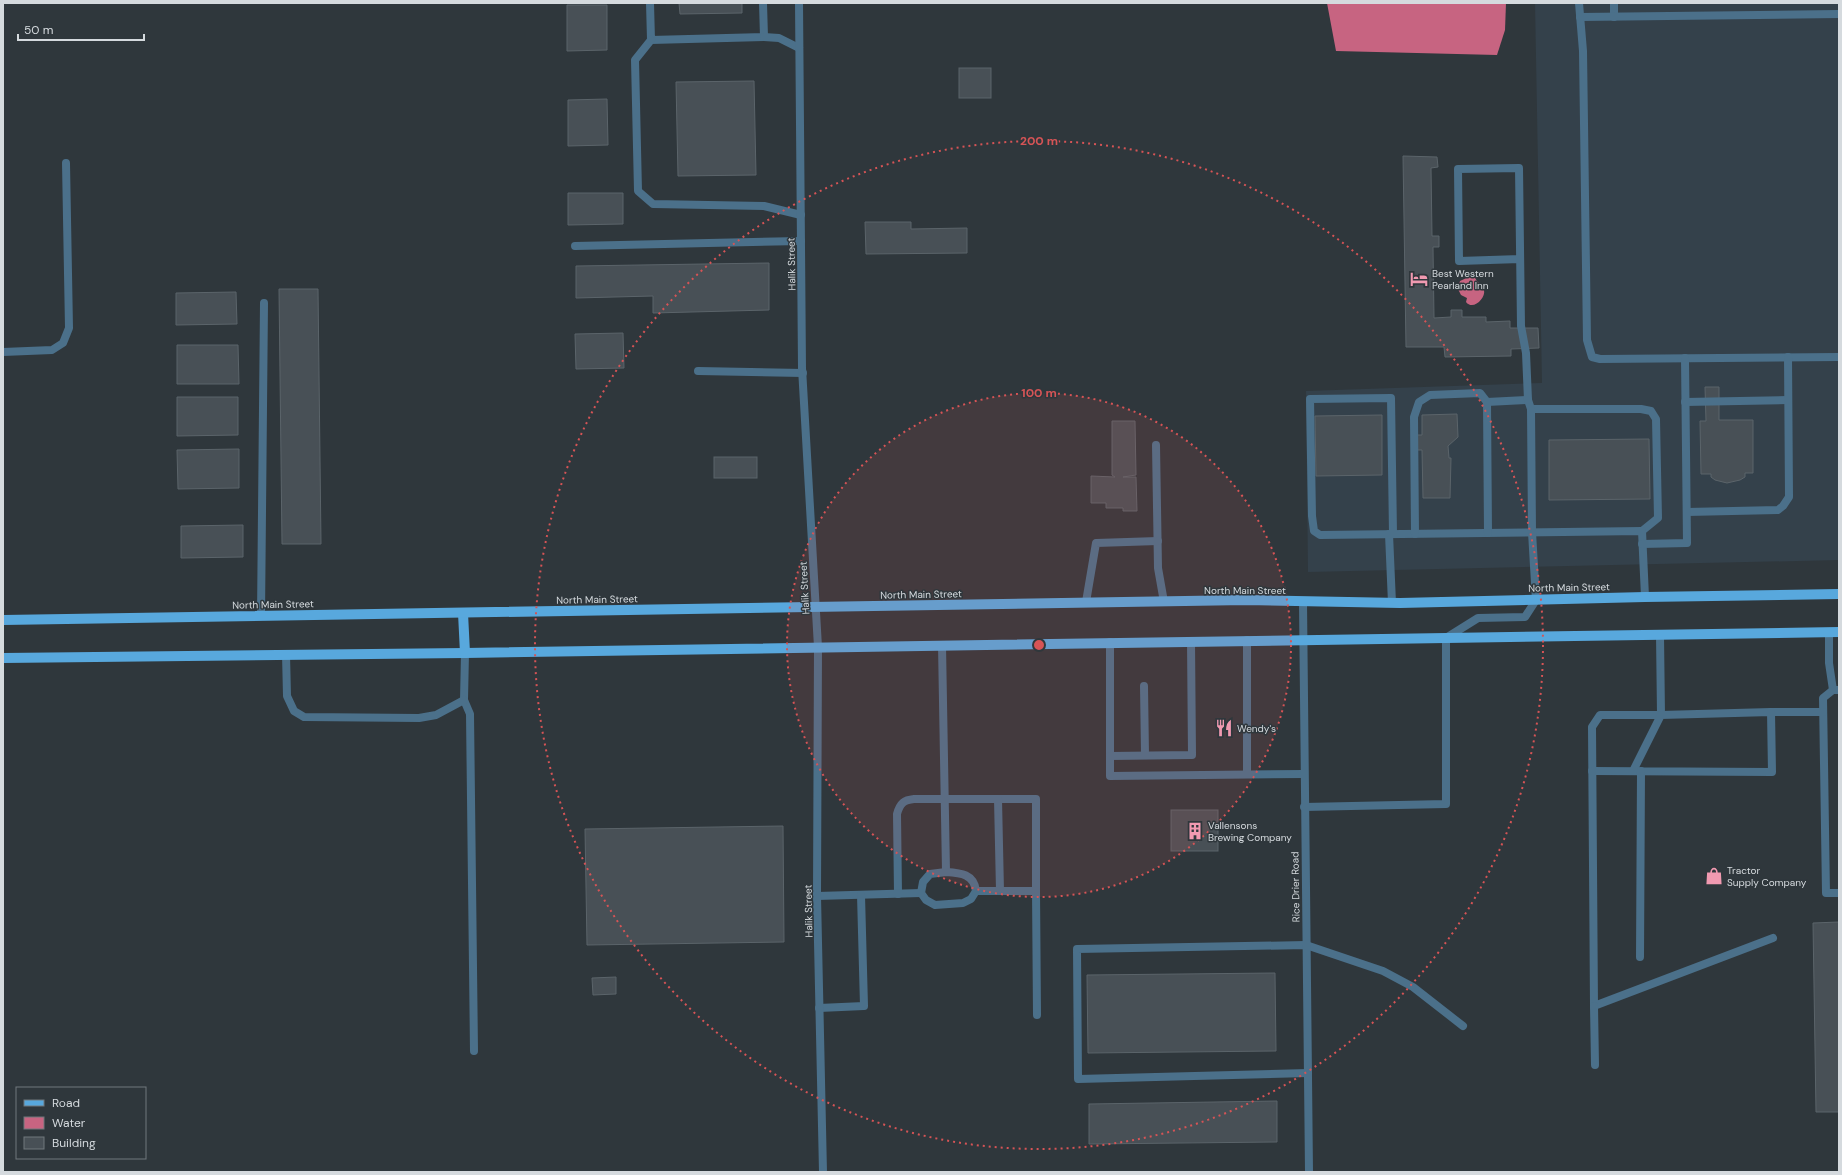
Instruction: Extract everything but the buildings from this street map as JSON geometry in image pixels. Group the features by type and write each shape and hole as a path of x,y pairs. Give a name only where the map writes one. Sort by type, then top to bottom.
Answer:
{"main road":[{"name":"North Main Street","path":"3,620 1246,600 1392,603 1839,594"},
{"path":"463,613 465,653"},
{"path":"3,658 465,653 1834,632"}],"street":[{"path":"650,3 651,40 635,60 638,191 653,204 764,206 801,215"},
{"path":"763,3 764,37"},
{"name":"Halik Street","path":"799,3 803,373 818,647 817,896 822,1172"},
{"path":"1579,3 1583,51 1587,340 1592,357 1600,359 1839,356"},
{"path":"1614,3 1614,17"},
{"path":"1580,18 1839,14"},
{"path":"651,40 764,37 779,38 799,48"},
{"path":"3,352 52,350 63,343 69,328 66,163"},
{"path":"1304,807 1446,804 1446,638 1478,618 1525,617 1536,600 1532,532 1531,409 1528,400 1526,353 1521,326 1519,168 1458,169 1459,261 1520,259"},
{"path":"575,246 801,241"},
{"path":"261,616 264,303"},
{"path":"1687,512 1778,510 1783,506 1789,497 1788,357"},
{"path":"1642,544 1687,543 1684,358"},
{"path":"698,371 803,373"},
{"path":"1415,534 1414,417 1419,402 1430,395 1480,393 1487,402 1488,533"},
{"path":"1392,603 1391,534 1391,398 1310,400 1312,516 1314,531 1320,535 1391,534 1488,533 1532,532 1642,531 1658,518 1656,419 1651,411 1641,408 1531,409"},
{"path":"1487,402 1528,400"},
{"path":"1685,402 1788,400"},
{"path":"1156,445 1158,568 1164,602"},
{"path":"1642,531 1645,597"},
{"path":"1086,602 1096,544 1158,541"},
{"name":"Rice Drier Road","path":"1302,602 1304,639 1304,807 1309,1172"},
{"path":"1834,632 1829,663 1836,690 1823,698 1826,893 1839,893"},
{"path":"1640,957 1637,771 1660,715 1660,635"},
{"path":"1247,640 1247,774"},
{"path":"1110,642 1110,776 1304,774"},
{"path":"1110,756 1192,755 1191,642"},
{"path":"942,645 946,872"},
{"path":"465,653 464,700 470,714 474,1051"},
{"path":"286,654 287,696 294,711 304,717 419,718 436,715 464,700"},
{"path":"1144,686 1145,755"},
{"path":"1592,771 1772,772 1771,712"},
{"path":"1595,1065 1592,727 1600,715 1823,712"},
{"path":"998,799 1000,891"},
{"path":"898,894 896,814 899,805 906,800 1036,799 1037,1015"},
{"path":"946,872 962,873 970,877 975,885 976,891 970,899 963,903 934,905 926,900 921,893 923,882 930,874 946,872"},
{"path":"976,891 1036,891"},
{"path":"817,896 921,893"},
{"path":"819,1008 864,1006 861,895"},
{"path":"1594,1006 1773,938"},
{"path":"1308,1073 1078,1079 1077,949 1306,945 1383,971 1413,986 1462,1026"}],"shaded area":[{"path":"1535,3 1839,3 1839,560 1308,572 1306,391 1542,383"}],"water":[{"path":"1327,3 1506,3 1505,30 1497,55 1336,51"},
{"path":"1471,276 1475,278 1484,290 1481,300 1472,305 1466,302 1467,298 1461,295 1458,289 1460,281"}],"place":[{"name":"Best Western Pearland Inn","path":"1419,279"},
{"name":"Wendy's","path":"1224,728"},
{"name":"Vallensons Brewing Company","path":"1195,831"},
{"name":"Tractor Supply Company","path":"1714,876"}]}
